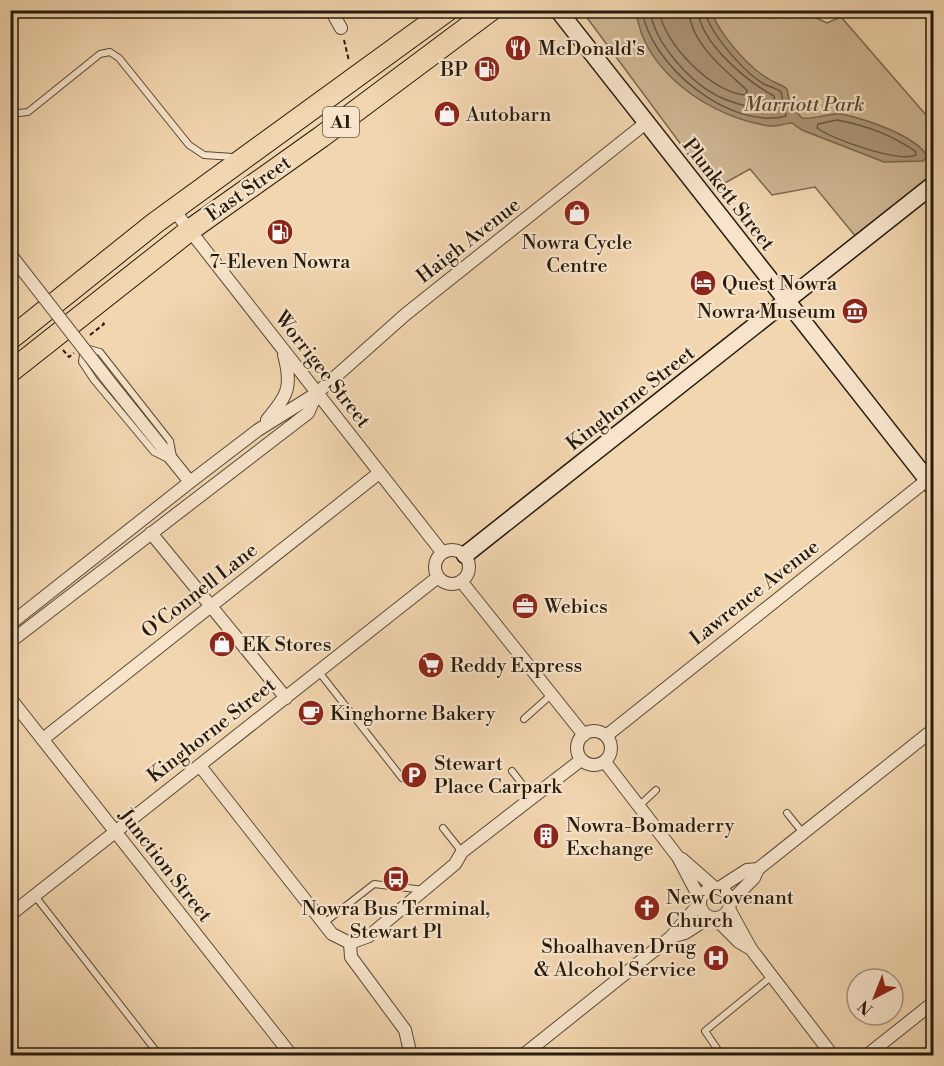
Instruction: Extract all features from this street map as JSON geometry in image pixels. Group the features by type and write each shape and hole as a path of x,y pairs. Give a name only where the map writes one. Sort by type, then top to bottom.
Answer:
{"highway":[{"name":"East Street","path":"10,339 173,210 448,10"},
{"name":"East Street","path":"10,372 190,230 340,123 491,10"}],"street":[{"path":"331,10 341,28"},
{"name":"Plunkett Street","path":"558,10 930,484"},
{"name":"Haigh Avenue","path":"317,393 406,314 647,122"},
{"name":"Kinghorne Street","path":"465,555 933,184"},
{"name":"Worrigee Street","path":"173,210 442,552"},
{"path":"10,254 190,482"},
{"path":"258,430 287,392 289,372 283,350"},
{"path":"10,624 258,430 317,393"},
{"path":"10,642 308,413 317,393"},
{"path":"190,482 230,473"},
{"name":"O'Connell Lane","path":"43,739 379,473"},
{"path":"174,515 190,482"},
{"name":"Lawrence Avenue","path":"606,736 930,484"},
{"path":"152,533 286,698"},
{"path":"451,549 465,555 469,569 461,581 446,583 438,577 435,564 442,552 451,549"},
{"name":"Kinghorne Street","path":"10,915 438,577"},
{"path":"461,581 584,735"},
{"name":"Junction Street","path":"10,698 292,1056"},
{"path":"671,937 685,933 712,918 722,917 754,878 758,869 933,729"},
{"path":"597,731 606,736 611,746 605,762 590,765 581,760 577,747 584,735 597,731"},
{"path":"200,766 324,923 336,937 350,943 369,936 455,864 462,852 581,760"},
{"path":"605,762 678,857 700,901 702,910 739,942 751,949"},
{"path":"678,857 726,894 751,949 833,1056"},
{"path":"522,1056 671,937 706,891 717,888 747,870 758,869"},
{"path":"350,943 351,957 405,1030 411,1056"},
{"path":"866,1056 933,1002"}],"lane":[{"path":"10,114 27,112 100,54 110,52 119,58 189,145 213,157 246,157"},
{"path":"97,350 112,366 170,441 174,462 154,452 94,380 82,362 86,351 97,350"},
{"path":"319,672 402,778"},
{"path":"524,719 552,694"},
{"path":"512,771 533,798"},
{"path":"638,806 656,790"},
{"path":"787,813 803,833"},
{"path":"443,828 462,852"},
{"path":"324,923 374,884 424,890"},
{"path":"35,896 159,1055"},
{"path":"722,1056 705,1031 772,976"}],"path":[{"path":"341,28 350,66"},
{"path":"88,333 92,339"},
{"path":"55,354 62,348 69,357 77,351"}],"green space":[{"name":"Marriott Park","path":"582,11 811,11 812,16 827,23 841,17 933,123 933,176 856,237 815,187 772,195 750,169 714,189"}],"water":[{"path":"636,11 711,11 720,29 742,57 770,80 787,89 790,105 802,118 839,114 860,119 901,135 922,149 927,157 923,161 884,162 802,130 792,123 770,126 748,121 704,102 684,89 652,54 642,33"}],"place":[{"name":"McDonald's","path":"518,48"},
{"name":"BP","path":"487,69"},
{"name":"Autobarn","path":"447,114"},
{"name":"Nowra Cycle Centre","path":"577,213"},
{"name":"7-Eleven Nowra","path":"280,232"},
{"name":"Quest Nowra","path":"703,283"},
{"name":"Nowra Museum","path":"855,311"},
{"name":"Webics","path":"525,606"},
{"name":"EK Stores","path":"222,644"},
{"name":"Reddy Express","path":"431,665"},
{"name":"Kinghorne Bakery","path":"311,713"},
{"name":"Stewart Place Carpark","path":"414,775"},
{"name":"Nowra-Bomaderry Exchange","path":"546,836"},
{"name":"Nowra Bus Terminal, Stewart Pl","path":"396,879"},
{"name":"New Covenant Church","path":"647,908"},
{"name":"Shoalhaven Drug & Alcohol Service","path":"716,958"}]}
